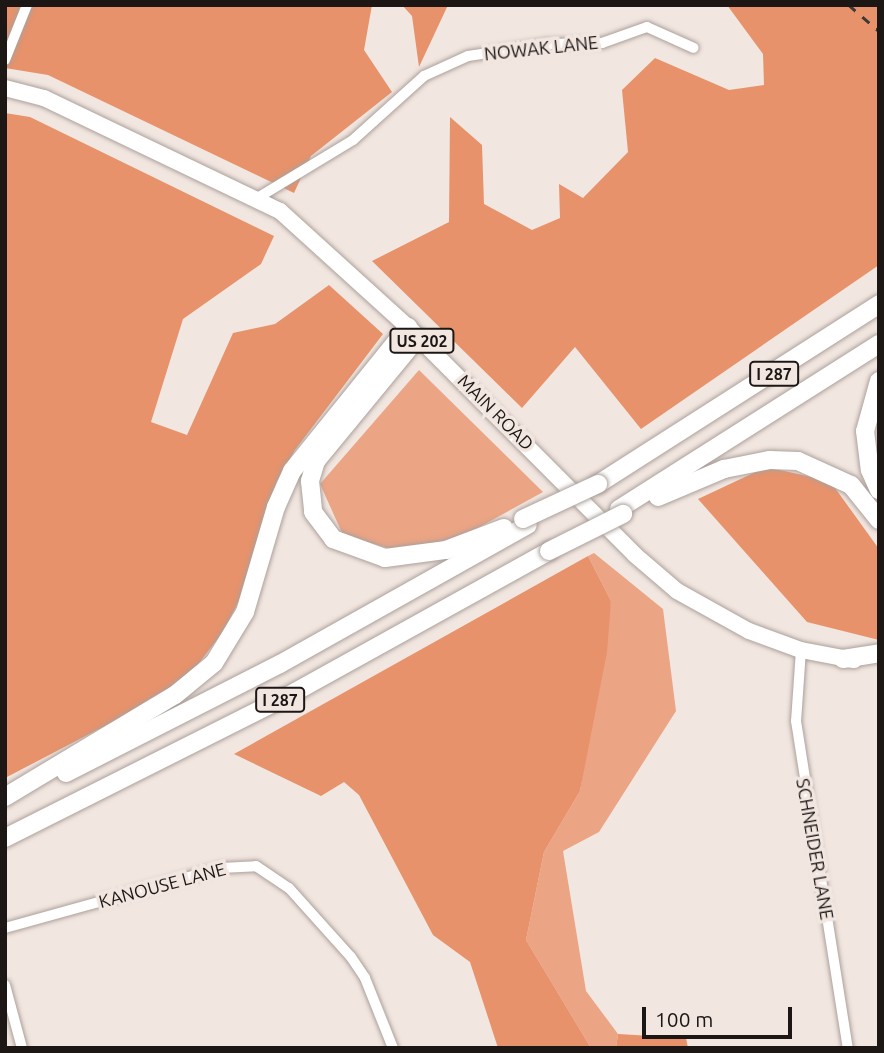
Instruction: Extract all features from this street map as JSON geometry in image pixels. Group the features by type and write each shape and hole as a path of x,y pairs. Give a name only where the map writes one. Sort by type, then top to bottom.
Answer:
{"highway":[{"name":"I 287","path":"5,802 270,670 525,522 598,484 879,304"},
{"path":"413,332 316,461 309,491 317,521 345,547 372,556 401,558 462,545 525,522"},
{"path":"5,797 175,695 214,663 245,612 292,471 413,332"},
{"name":"I 287","path":"5,838 295,692 621,512 879,344"},
{"path":"879,380 865,432 870,470 879,490"},
{"path":"621,512 708,474 784,460 812,464 840,477 861,494 879,520"},
{"path":"843,659 879,653"}],"main road":[{"name":"MAIN ROAD","path":"5,88 44,98 259,197 302,227 413,332 655,574 724,620 801,650 843,659 879,662"}],"street":[{"path":"5,60 27,5"},
{"name":"NOWAK LANE","path":"259,197 353,140 424,76 468,56 548,44 602,43 647,27 694,48"},
{"name":"SCHNEIDER LANE","path":"801,650 796,721 848,1048"},
{"name":"KANOUSE LANE","path":"5,928 221,868 256,866 289,888 351,957 393,1048"},
{"path":"5,985 22,1048"}],"shaded area":[{"path":"5,5 372,5 364,50 392,92 311,156 294,193 48,75 5,68"},
{"path":"402,5 448,5 419,67 412,16"},
{"path":"727,5 879,5 879,265 641,429 575,347 522,408 372,261 449,222 450,117 482,145 484,204 532,230 560,218 559,184 583,198 628,152 622,90 655,58 729,90 764,85 763,54"},
{"path":"5,113 30,117 274,236 261,264 183,319 151,422 187,435 233,333 275,324 329,285 383,334 295,450 277,481 242,595 223,632 196,667 170,692 5,778"},
{"path":"419,370 543,492 454,541 398,551 343,535 320,484"},
{"path":"766,467 830,481 879,549 879,640 807,622 698,499"},
{"path":"594,553 663,609 676,711 599,832 563,851 586,991 618,1034 616,1048 591,1048 526,940 544,852 580,791 611,601 588,556"},
{"path":"588,556 611,601 607,652 580,791 544,852 526,940 591,1048 498,1048 470,962 433,935 359,795 344,782 321,796 234,754"},
{"path":"618,1034 686,1038 688,1048 616,1048"}],"railway":[{"path":"849,5 879,31"}]}
